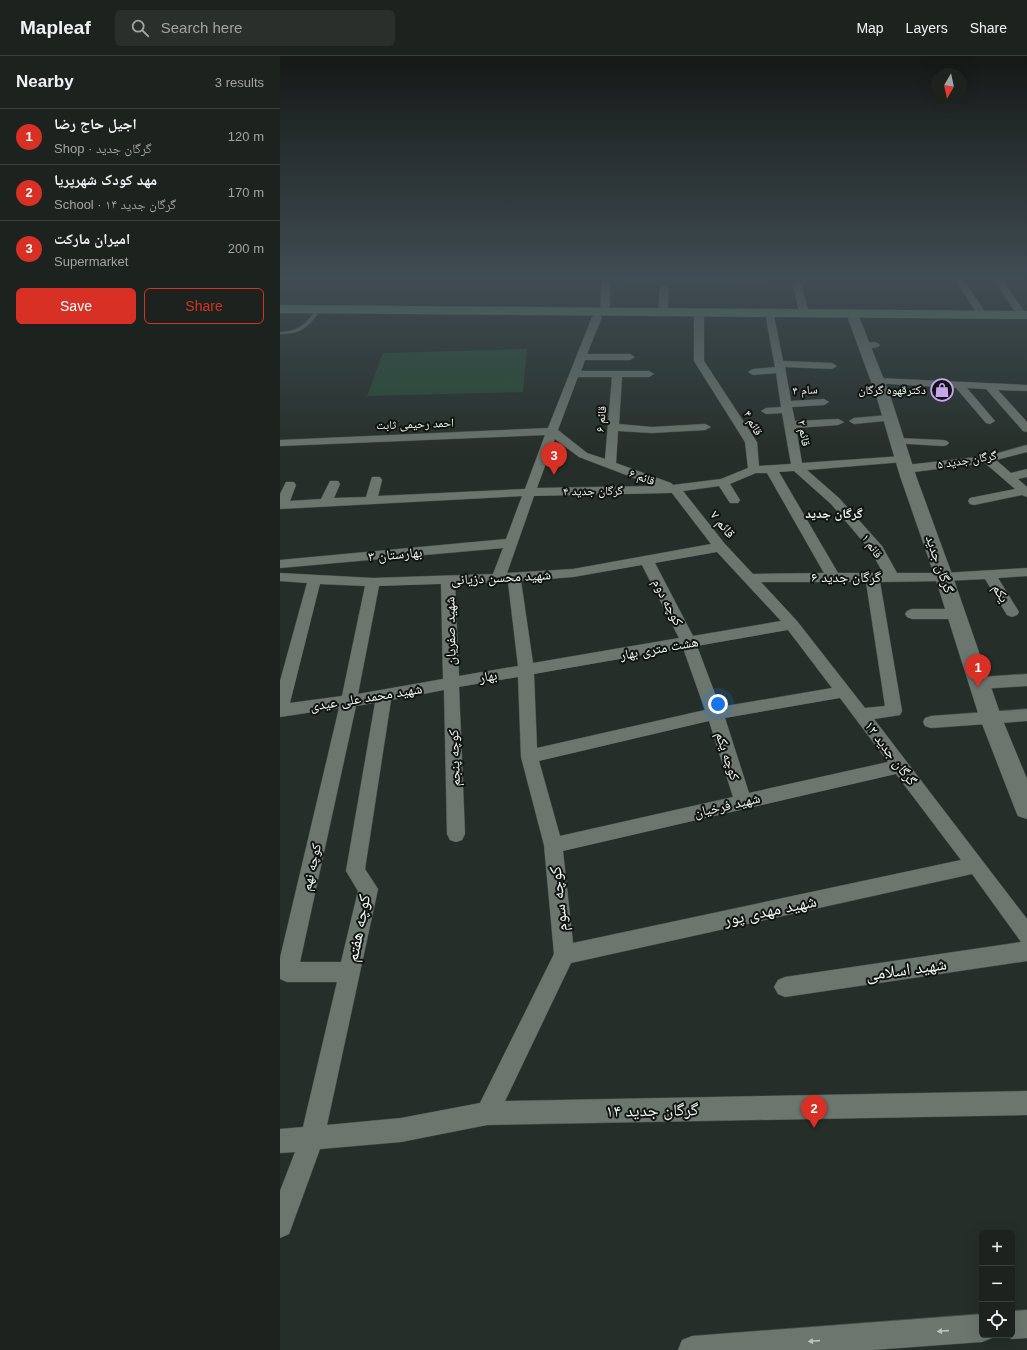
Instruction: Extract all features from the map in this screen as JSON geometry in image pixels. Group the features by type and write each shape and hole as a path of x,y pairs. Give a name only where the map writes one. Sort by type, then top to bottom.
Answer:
{"main road":[{"name":"گرگان جدید","path":"865,337 870,346 878,381 897,440 957,614 990,716 1021,778 1027,810"}],"street":[{"path":"498,578 528,492 574,374 590,337"},
{"name":"قائم ۴","path":"699,337 699,361 712,378 719,394 751,442 754,470"},
{"name":"۲ قائم","path":"775,337 797,467"},
{"path":"581,357 630,358"},
{"path":"753,372 780,367 832,366"},
{"path":"574,374 649,374"},
{"name":"قائم ۶","path":"610,465 617,374"},
{"path":"878,381 990,385 1027,388"},
{"path":"958,384 990,422"},
{"path":"990,385 1027,429"},
{"name":"۴ سام","path":"766,411 824,402"},
{"path":"854,421 890,418"},
{"path":"790,425 838,422"},
{"path":"613,428 652,430 705,427"},
{"path":"552,431 583,455 610,465"},
{"name":"احمد رحیمی ثابت","path":"280,443 552,431"},
{"path":"897,440 943,443"},
{"name":"گرگان جدید ۵","path":"905,464 988,459 1027,448"},
{"path":"988,459 1026,492"},
{"name":"گرگان جدید ۴","path":"281,505 528,492 675,489 723,482 754,470 797,467 905,464"},
{"name":"۶ قائم","path":"610,465 675,489"},
{"name":"۱ قائم","path":"797,467 835,501 853,521 877,549 892,577"},
{"path":"771,469 833,577"},
{"path":"1009,477 1027,473"},
{"path":"372,500 376,480"},
{"path":"723,482 734,500"},
{"path":"326,502 334,484"},
{"path":"281,505 290,485"},
{"name":"۷ قائم","path":"675,489 720,547 748,578"},
{"path":"974,501 1026,492"},
{"name":"بهارستان ۳","path":"280,564 510,544"},
{"name":"شهید محسن دزیانی","path":"280,577 373,582 498,578 573,573 720,547"},
{"name":"کوچه دوم","path":"647,560 689,643"},
{"name":"گرگان جدید ۶","path":"748,578 944,577 1027,572"},
{"name":"یکم","path":"989,574 1012,612"},
{"name":"کوچه سوم","path":"514,577 526,670 529,757 553,845 564,955"},
{"path":"861,715 894,711 872,577"},
{"path":"280,710 315,578"},
{"name":"گرگان جدید ۱۲","path":"748,578 792,624 976,865 1027,935"},
{"name":"شهید صفریان","path":"448,579 451,683"},
{"path":"349,700 373,582"},
{"path":"912,614 957,614"},
{"name":"هشت متری بهار","path":"526,670 792,624"},
{"name":"کوچه یکم","path":"689,643 715,714 743,801"},
{"name":"بهار","path":"451,683 526,670"},
{"path":"980,683 1027,680"},
{"name":"شهید محمد علی عیدی","path":"280,710 384,696 451,683"},
{"name":"کوچه پنجم","path":"451,683 456,834"},
{"path":"529,757 715,714 844,692"},
{"name":"کوچه هفتم","path":"280,1225 312,1138 368,889 355,871 384,696"},
{"name":"کوچه نهم","path":"349,700 287,972 350,972"},
{"path":"931,722 990,716 1027,715"},
{"name":"شهید فرخیان","path":"553,845 900,766"},
{"name":"شهید مهدی پور","path":"564,955 976,865"},
{"name":"شهید اسلامی","path":"785,987 1027,951"},
{"path":"487,1113 564,955"},
{"name":"گرگان جدید ۱۴","path":"280,1141 400,1130 487,1113 1027,1103"},
{"path":"1015,1325 1027,1324"},
{"path":"692,1350 979,1328"}],"green space":[{"path":"527,349 523,392 367,396 383,353"}],"place":[{"name":"دکترقهوه گرگان","path":"942,390"},
{"name":"امیران مارکت","path":"554,475"},
{"name":"اجیل حاج رضا","path":"978,687"},
{"name":"مهد کودک شهرپریا","path":"814,1128"}],"district":[{"name":"گرگان جدید","path":"834,513"}]}
